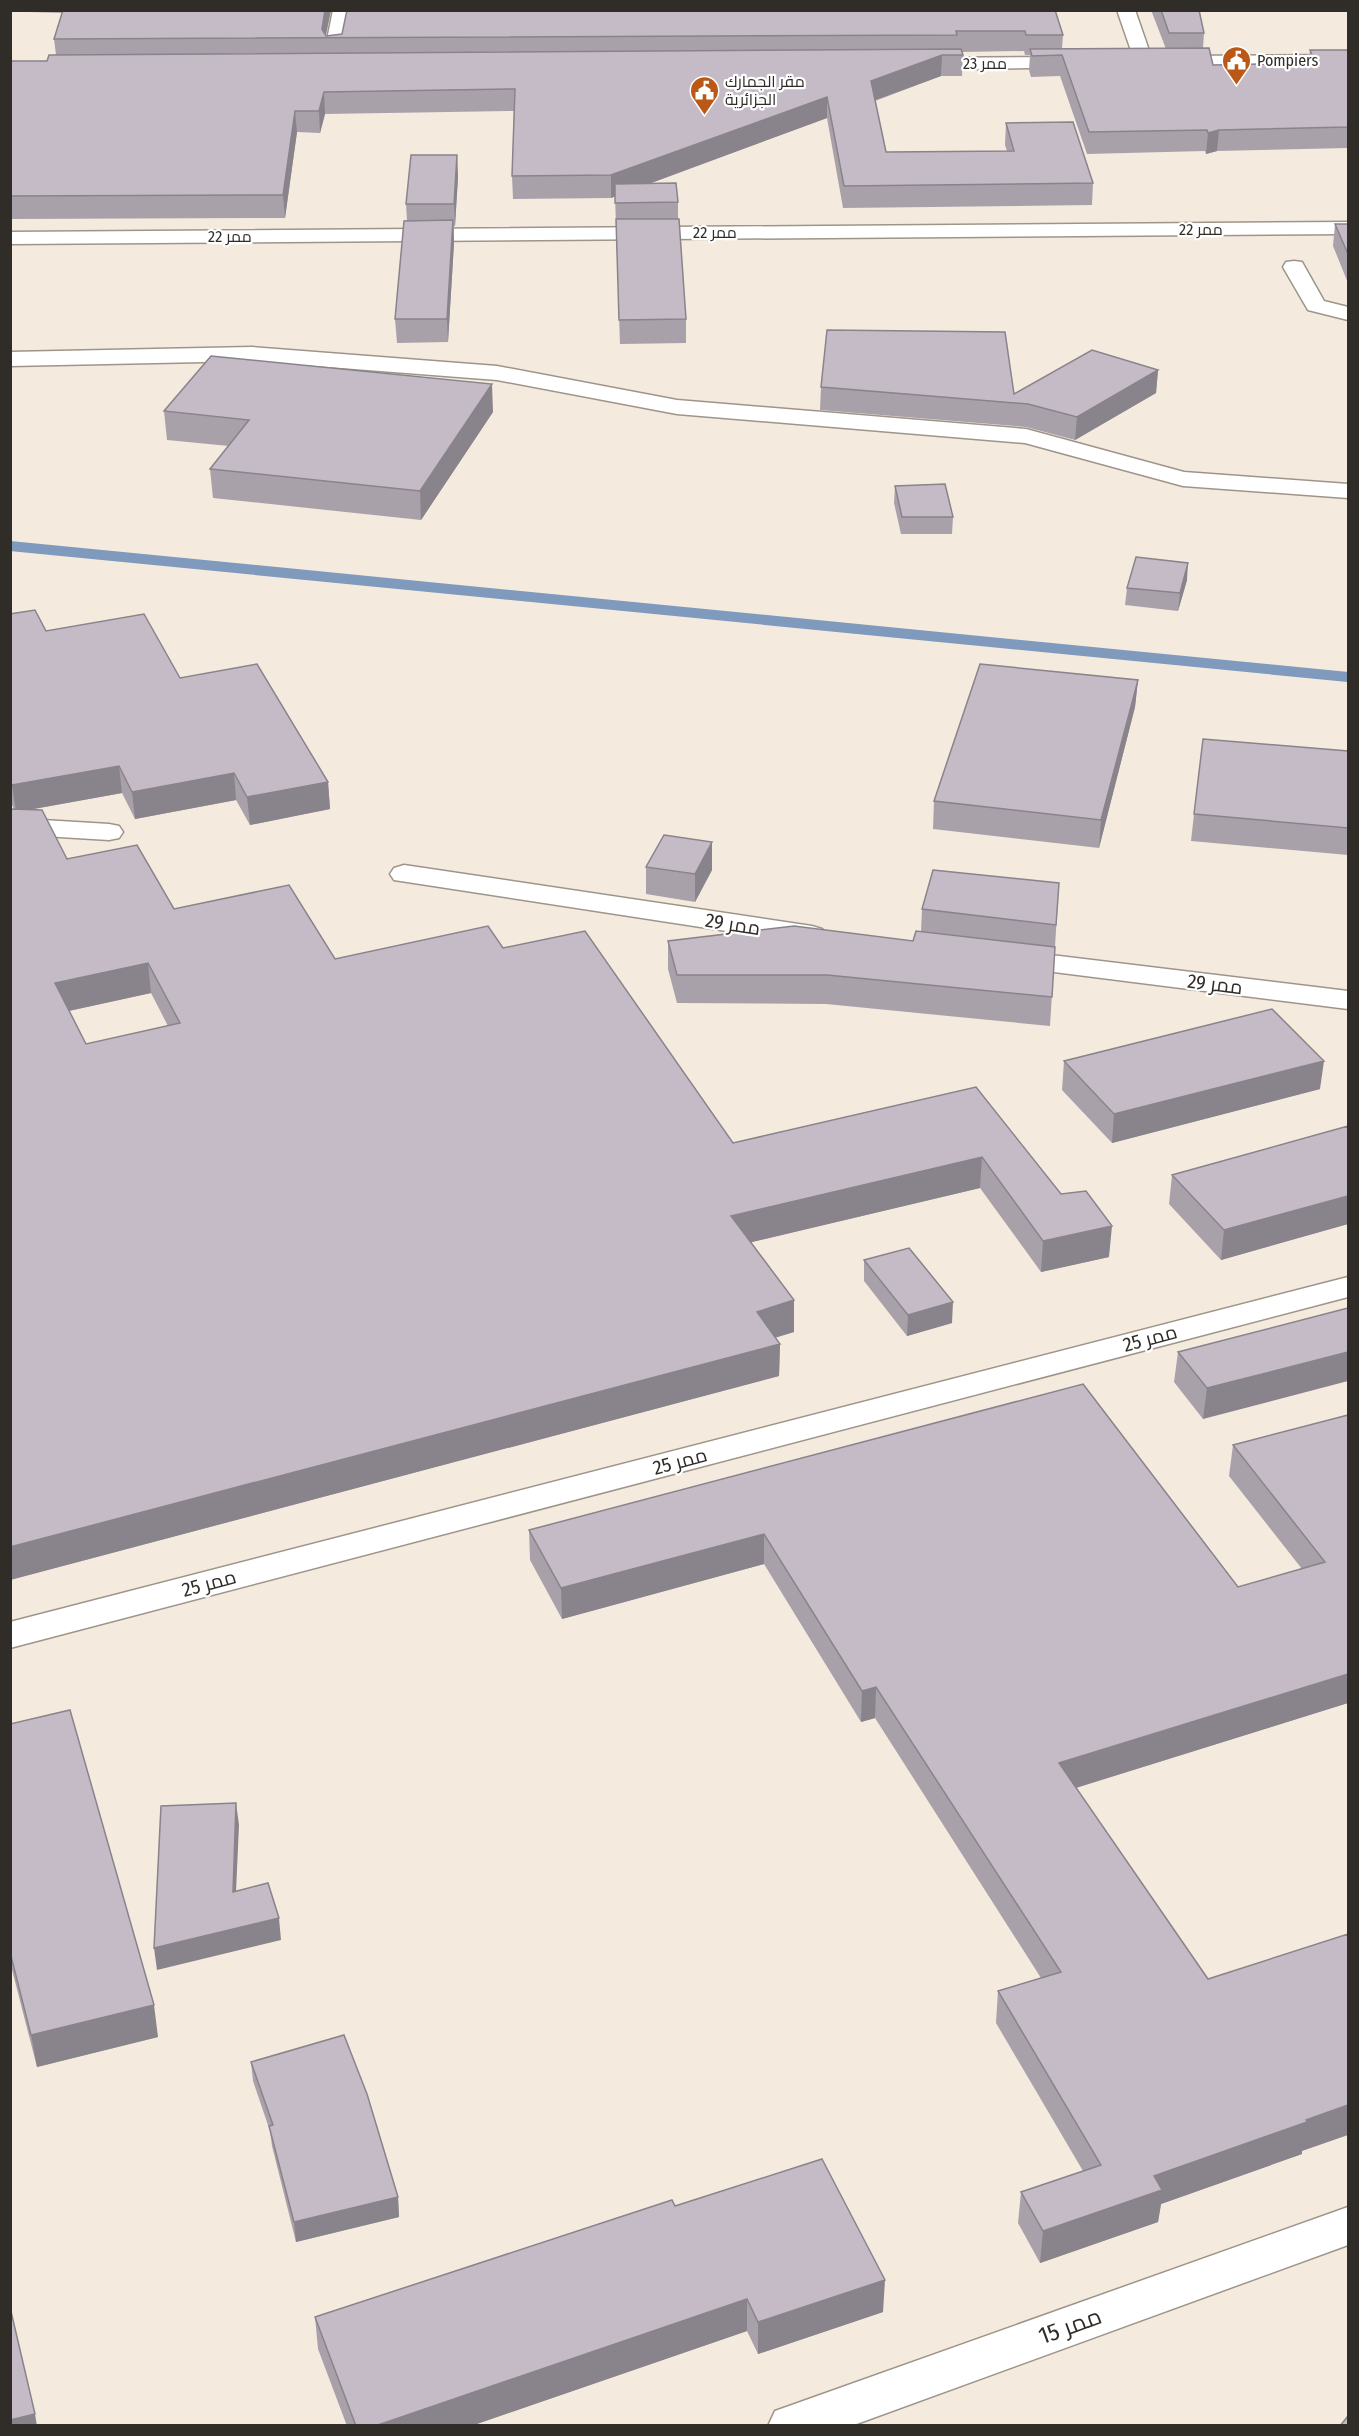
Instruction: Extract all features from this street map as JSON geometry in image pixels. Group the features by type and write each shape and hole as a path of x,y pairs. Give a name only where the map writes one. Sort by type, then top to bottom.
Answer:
{"lane":[{"path":"332,62 342,10"},
{"path":"1126,10 1144,62"},
{"path":"1120,63 1348,61"},
{"name":"ممر 23","path":"895,64 1097,63"},
{"name":"ممر 22","path":"10,238 1348,228"},
{"path":"1294,267 1316,305 1348,314"},
{"path":"10,359 252,354 497,373 677,407 1026,436 1183,478 1348,490"},
{"path":"10,826 109,832"},
{"name":"ممر 29","path":"405,873 835,938"},
{"name":"ممر 29","path":"987,956 1348,1000"},
{"name":"ممر 25","path":"10,1635 1348,1287"},
{"name":"ممر 15","path":"792,2426 1348,2226"}],"building":[{"path":"63,10 325,10 322,29 326,36 342,34 347,10 1055,10 1063,35 1026,35 1025,31 956,31 957,35 54,39"},
{"path":"1161,10 1199,10 1204,33 1169,33"},
{"path":"1209,48 1213,65 1315,63 1310,50 1348,50 1348,127 1219,130 1208,133 1207,130 1089,132 1062,55 1032,56 1030,49"},
{"path":"961,49 963,55 942,55 871,81 886,152 1014,151 1006,123 1073,122 1093,183 844,186 827,97 611,175 512,176 515,89 324,92 319,111 295,111 283,195 10,196 10,61 47,61 49,55"},
{"path":"411,155 457,155 454,204 406,204"},
{"path":"676,183 678,202 615,203 615,184"},
{"path":"616,219 679,219 686,319 619,320"},
{"path":"453,220 447,319 395,319 404,221"},
{"path":"1335,224 1348,224 1348,254"},
{"path":"827,330 1005,332 1014,394 1092,350 1158,370 1077,417 1028,404 821,387"},
{"path":"211,356 492,384 420,491 210,469 249,420 164,411"},
{"path":"945,484 953,517 902,517 895,486"},
{"path":"1136,557 1188,563 1180,593 1127,588"},
{"path":"35,610 46,631 144,614 180,678 257,664 328,782 247,797 234,773 132,792 119,766 12,785 10,782 10,614"},
{"path":"980,664 1138,680 1101,820 934,801"},
{"path":"1203,739 1348,751 1348,828 1194,814"},
{"path":"10,809 42,810 67,859 137,845 174,909 289,885 335,959 488,926 503,948 585,931 733,1143 976,1087 1061,1194 1086,1191 1112,1226 1043,1241 982,1157 731,1216 794,1300 757,1312 780,1344 10,1547","holes":["148,963 180,1023 86,1044 55,983"]},
{"path":"664,835 712,842 695,874 646,867"},
{"path":"933,870 1059,883 1056,925 922,909"},
{"path":"794,926 913,941 916,931 1055,947 1052,997 827,975 677,975 668,941"},
{"path":"1272,1009 1324,1061 1114,1114 1064,1061"},
{"path":"1348,1126 1348,1196 1224,1230 1172,1175"},
{"path":"909,1248 953,1302 908,1315 864,1260"},
{"path":"1348,1308 1348,1352 1207,1388 1178,1352"},
{"path":"1083,1384 1238,1587 1325,1562 1233,1445 1348,1415 1348,1674 1059,1763 1208,1979 1348,1934 1348,2105 1306,2120 1307,2122 1154,2176 1162,2190 1043,2231 1021,2192 1101,2165 998,1991 1061,1972 876,1687 862,1691 764,1534 561,1588 529,1530"},
{"path":"70,1710 154,2005 31,2035 10,1952 10,1724"},
{"path":"236,1803 233,1892 268,1883 279,1918 154,1948 161,1806"},
{"path":"344,2035 367,2094 398,2197 294,2222 269,2126 273,2125 251,2062"},
{"path":"822,2159 885,2280 758,2322 747,2299 375,2426 356,2426 315,2317 672,2200 675,2206"},
{"path":"10,2307 35,2414 10,2420"},
{"path":"1348,2416 1348,2426 1340,2426"}],"waterway":[{"path":"10,546 1348,677"}],"place":[{"name":"Pompiers","path":"1236,86"},
{"name":"مقر الجمارك الجزائرية","path":"704,116"}]}
